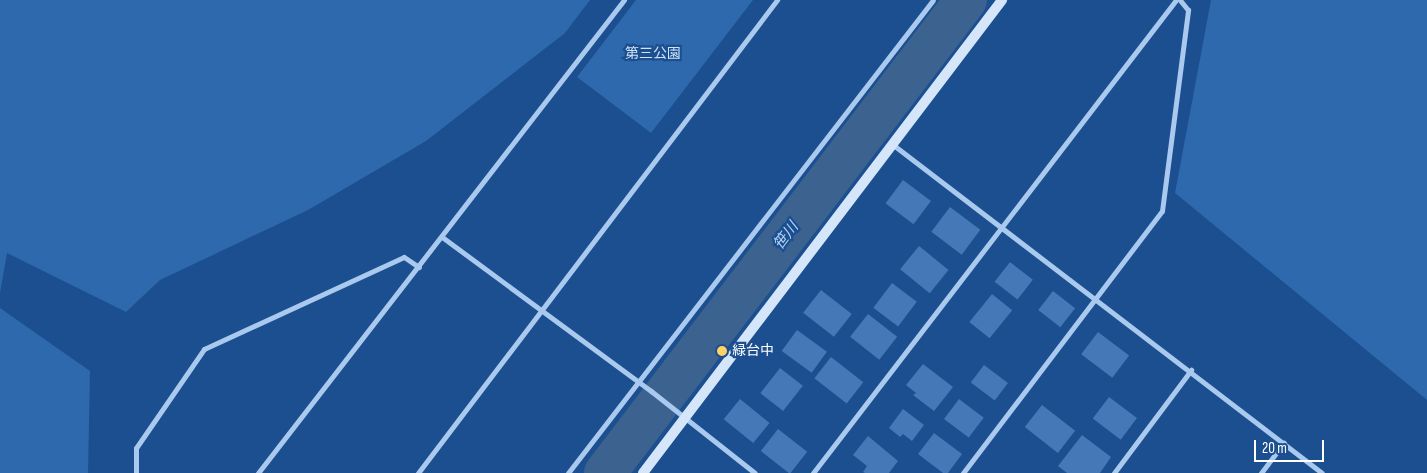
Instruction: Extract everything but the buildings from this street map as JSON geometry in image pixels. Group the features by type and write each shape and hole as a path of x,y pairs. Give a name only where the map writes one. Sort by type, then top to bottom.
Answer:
{"street":[{"path":"258,473 624,0"},
{"path":"418,473 778,0"},
{"path":"568,473 932,0"},
{"path":"643,473 1002,0"},
{"path":"813,473 1178,0 1188,10 1162,211 963,473"},
{"path":"892,144 1190,370 1322,473"},
{"path":"442,237 651,391 755,473"},
{"path":"136,473 136,448 204,349 404,257 418,267"},
{"path":"1114,473 1190,370"},
{"path":"1260,473 1284,443"}],"green space":[{"path":"0,0 590,0 565,33 426,141 308,210 160,280 126,312 7,253 0,293"},
{"name":"第三公園","path":"636,0 753,0 651,133 577,77"},
{"path":"1211,0 1427,0 1427,400 1175,193"},
{"path":"0,308 90,371 88,473 0,473"}],"waterway":[{"name":"笹川","path":"605,473 966,0"}],"place":[{"name":"緑台中","path":"722,351"}]}
